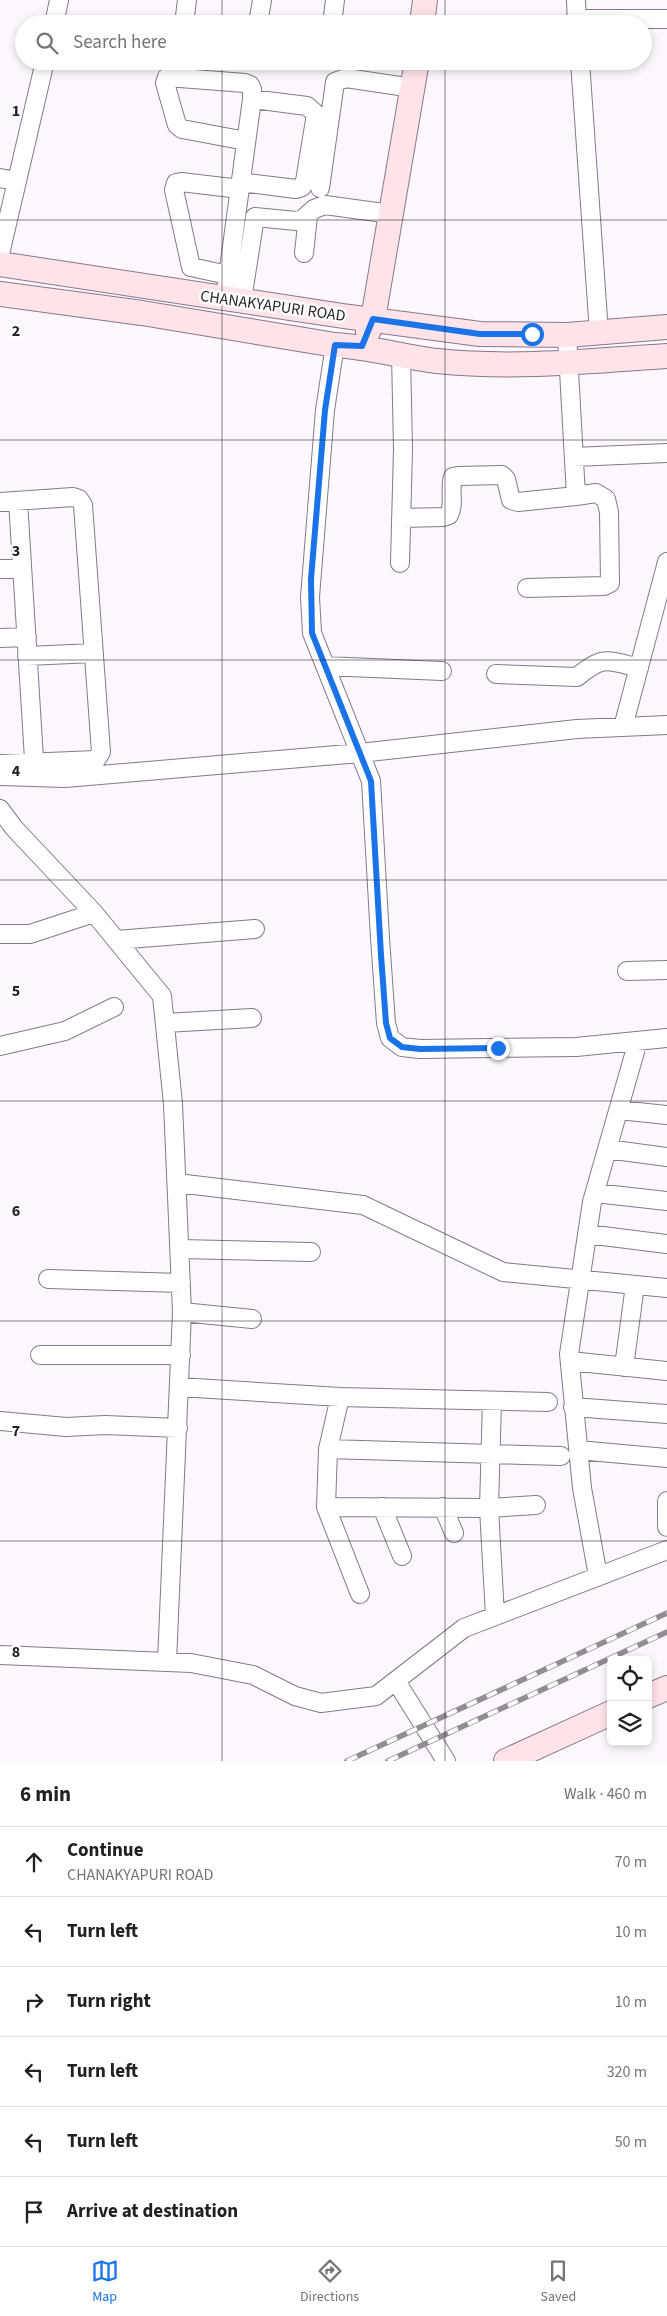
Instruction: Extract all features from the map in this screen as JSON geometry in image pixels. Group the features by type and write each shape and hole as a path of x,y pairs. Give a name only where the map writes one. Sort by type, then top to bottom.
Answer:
{"street":[{"path":"56,15 59,0"},
{"path":"186,15 188,0"},
{"path":"260,15 262,0"},
{"path":"334,15 336,0"},
{"path":"423,15 425,0 440,0"},
{"path":"576,0 577,15"},
{"path":"652,20 667,19"},
{"path":"0,254 8,179 42,70"},
{"path":"362,346 373,319 416,70"},
{"path":"581,70 599,333"},
{"path":"233,299 228,274 252,99 252,89 250,85 244,83 166,77 165,83 177,125 182,129 246,141"},
{"path":"320,188 336,82 346,78 413,88"},
{"path":"228,274 192,267 174,190 176,184 181,182 296,189 302,187 316,114 307,106 252,99"},
{"path":"233,299 255,217 296,221 308,216 314,209 325,205 391,214"},
{"path":"304,253 308,216"},
{"name":"CHANAKYAPURI ROAD","path":"0,264 480,334 567,335 667,327"},
{"path":"0,294 142,313 335,345 362,346 438,361 547,364 667,356"},
{"path":"567,335 576,496"},
{"path":"335,345 325,410 310,598 312,633 371,781 381,957 386,1023 390,1038 402,1047 420,1049 576,1047 667,1038"},
{"path":"400,563 401,354"},
{"path":"574,457 667,453"},
{"path":"401,518 449,515 452,509 451,483 453,477 458,476 502,475 506,479 511,500 518,502 596,493 606,499 609,512 610,583 604,586 527,588"},
{"path":"0,502 73,497 79,499 82,505 101,752 96,760 0,776"},
{"path":"18,501 34,770"},
{"path":"623,727 667,562"},
{"path":"0,569 22,569"},
{"path":"0,638 27,637"},
{"path":"28,656 94,653"},
{"path":"496,674 577,677 595,663 606,660 639,668"},
{"path":"325,666 442,671"},
{"path":"0,764 65,778 360,753 578,729 667,725"},
{"path":"0,808 14,828 94,913 162,996 173,1104 182,1312 167,1662"},
{"path":"0,934 30,934 94,913"},
{"path":"116,940 255,929"},
{"path":"627,971 667,970"},
{"path":"0,1046 65,1031 114,1007"},
{"path":"165,1023 252,1018"},
{"path":"598,1576 582,1488 570,1361 580,1279 594,1193 638,1041"},
{"path":"619,1110 667,1114"},
{"path":"607,1149 667,1158"},
{"path":"177,1183 363,1204 503,1272 667,1288"},
{"path":"594,1193 667,1201"},
{"path":"587,1234 667,1244"},
{"path":"180,1249 311,1252"},
{"path":"48,1279 181,1282"},
{"path":"624,1367 635,1285"},
{"path":"182,1312 252,1319"},
{"path":"40,1355 181,1355"},
{"path":"570,1361 667,1372"},
{"path":"179,1387 340,1397 548,1402"},
{"path":"340,1397 328,1449 326,1507 360,1594"},
{"path":"492,1402 489,1508 495,1616"},
{"path":"573,1407 667,1414"},
{"path":"0,1421 66,1428 105,1425 178,1428"},
{"path":"328,1449 561,1456"},
{"path":"578,1450 667,1458"},
{"path":"667,1501 667,1527"},
{"path":"326,1507 489,1508 536,1505"},
{"path":"382,1507 402,1556"},
{"path":"443,1507 454,1533"},
{"path":"0,1655 191,1663 253,1675 295,1696 321,1703 376,1696 464,1628 667,1550"},
{"path":"396,1681 446,1761"},
{"path":"652,1694 667,1688"},
{"path":"518,1759 607,1715"}],"railway":[{"path":"347,1761 667,1613"},
{"path":"388,1761 667,1632"}],"route":[{"path":"498,1048 420,1049 402,1047 390,1038 386,1023 371,781 312,633 310,598 325,410 335,345 362,346 373,319 480,334 532,334"}]}
